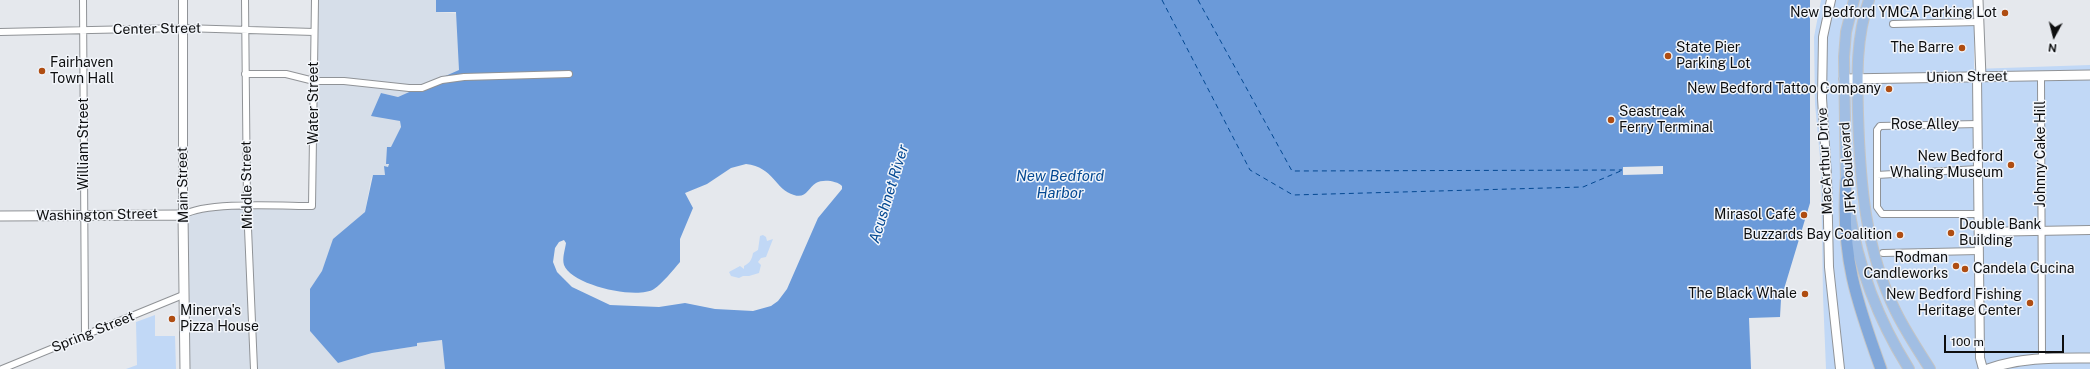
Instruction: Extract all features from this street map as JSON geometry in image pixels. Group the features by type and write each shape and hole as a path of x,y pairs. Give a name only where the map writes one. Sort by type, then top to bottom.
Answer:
{"highway":[{"path":"1846,181 1843,216 1849,268 1858,307 1881,369"}],"main road":[{"name":"JFK Boulevard","path":"1854,0 1846,32 1844,79 1846,181 1852,229 1864,273 1886,327 1909,369"},
{"name":"JFK Boulevard","path":"1869,0 1859,40 1857,79 1859,163 1865,214 1871,242 1883,282 1895,311 1930,369"},
{"path":"1978,0 1979,77"},
{"name":"Union Street","path":"1844,79 2090,75"},
{"name":"Washington Street","path":"0,216 183,214"},
{"name":"Main Street","path":"183,214 185,369"},
{"path":"1988,369 2019,360 2042,358 2090,358"}],"street":[{"name":"William Street","path":"83,0 85,335"},
{"name":"Main Street","path":"183,0 183,214"},
{"name":"Middle Street","path":"245,0 247,205 254,369"},
{"name":"Water Street","path":"312,206 315,0"},
{"name":"MacArthur Drive","path":"1831,0 1823,37 1821,72 1827,177 1829,267 1840,369"},
{"path":"1892,24 1978,22"},
{"name":"Center Street","path":"0,32 183,28 314,32"},
{"path":"246,74 286,74 314,81 344,81 409,88 422,88 442,80 464,77 569,74"},
{"name":"Johnny Cake Hill","path":"2041,76 2042,358"},
{"path":"1979,77 1978,214 1980,358 1982,369"},
{"name":"Rose Alley","path":"1876,174 1877,131 1881,125 1978,124"},
{"path":"1978,169 1876,174 1877,207 1882,214 1978,214"},
{"name":"Washington Street","path":"183,214 192,209 247,205 312,206"},
{"path":"1979,232 2090,230"},
{"path":"1882,253 1979,252"},
{"name":"Spring Street","path":"2,369 183,295"}],"shaded area":[{"path":"315,0 436,0 436,12 589,23 398,97 381,93 400,121 401,129 419,131 389,149 387,162 388,167 385,168 385,175 373,175 365,212 310,331 338,363 372,353 417,346 417,343 443,340 445,369 185,369 183,215 192,209 312,206"},
{"path":"1821,0 1974,0 1974,69 2090,65 2090,369 1826,369 1821,168 1815,104 1814,37"},
{"path":"763,235 766,237 767,241 773,239 766,257 761,258 758,262 761,265 759,273 739,278 731,276 729,272 740,266 744,269 744,266 748,264 753,253 758,250 760,236"},
{"path":"155,315 155,336 175,336 176,369 126,369 137,365 136,322"}],"water":[{"name":"New Bedford Harbor","path":"436,0 1810,0 1810,203 1781,299 1780,317 1749,318 1751,369 445,369 442,340 417,343 417,346 372,353 338,363 310,331 310,289 322,271 333,239 365,212 373,175 385,175 384,166 388,167 389,164 386,164 387,147 391,147 401,127 400,121 371,116 381,93 398,97 459,70 456,12 436,12","holes":["746,164 763,169 782,188 798,196 801,196 813,185 822,181 833,182 842,186 842,189 818,218 787,289 778,301 771,306 753,311 715,309 685,303 659,307 610,305 572,287 557,272 553,262 555,248 559,242 564,240 566,243 563,257 564,265 569,272 579,279 605,289 620,292 646,292 654,289 680,262 680,239 693,208 685,193 707,184 731,168"]}],"pier":[{"path":"1663,166 1663,174 1623,175 1623,167"}],"ferry route":[{"path":"1162,0 1250,170 1293,195 1583,187 1623,170"},
{"path":"1198,0 1292,171 1622,170"}],"place":[{"name":"New Bedford YMCA Parking Lot","path":"2005,13"},
{"name":"The Barre","path":"1962,48"},
{"name":"State Pier Parking Lot","path":"1668,56"},
{"name":"Fairhaven Town Hall","path":"42,71"},
{"name":"New Bedford Tattoo Company","path":"1889,89"},
{"name":"Seastreak Ferry Terminal","path":"1611,120"},
{"name":"New Bedford Whaling Museum","path":"2011,165"},
{"name":"Mirasol Café","path":"1804,215"},
{"name":"Double Bank Building","path":"1951,233"},
{"name":"Buzzards Bay Coalition","path":"1900,235"},
{"name":"Rodman Candleworks","path":"1956,266"},
{"name":"Candela Cucina","path":"1965,269"},
{"name":"The Black Whale","path":"1805,294"},
{"name":"New Bedford Fishing Heritage Center","path":"2030,303"},
{"name":"Minerva's Pizza House","path":"172,319"}],"water label":[{"name":"Acushnet River","path":"889,194"}]}
